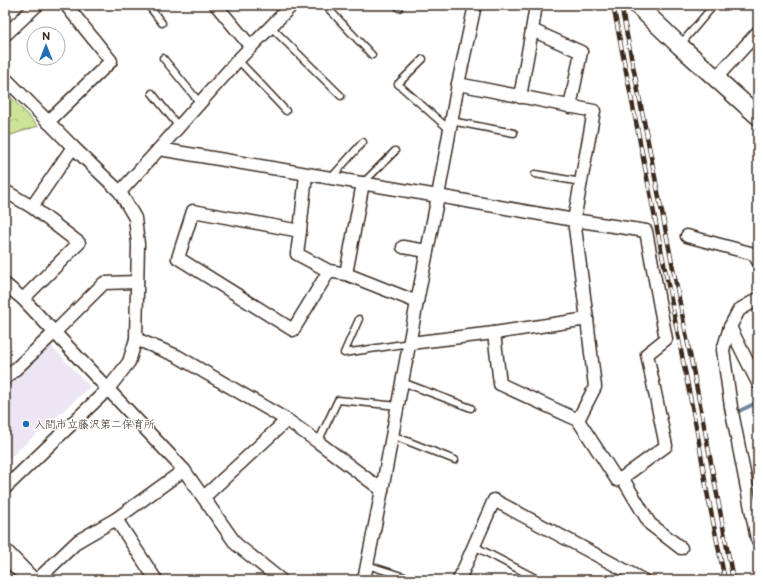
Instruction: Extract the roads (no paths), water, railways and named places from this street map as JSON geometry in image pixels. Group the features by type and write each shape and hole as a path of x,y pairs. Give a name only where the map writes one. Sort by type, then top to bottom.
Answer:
{"street":[{"path":"5,35 37,5"},
{"path":"48,122 111,61 66,5"},
{"path":"216,5 251,47"},
{"path":"120,192 238,60 292,5"},
{"path":"364,580 438,196 458,84 475,5"},
{"path":"520,97 536,5"},
{"path":"637,5 758,116"},
{"path":"532,30 581,52 570,107"},
{"path":"716,78 757,36"},
{"path":"5,78 120,192 135,218 138,244 136,339 128,362 108,389 5,488"},
{"path":"458,84 594,111 574,220 595,387 578,420"},
{"path":"32,207 73,147"},
{"path":"159,149 646,231 666,338 647,354 666,446 622,478 617,480 578,420 500,384 494,333"},
{"path":"306,174 297,254 329,271 346,274 417,302"},
{"path":"346,274 363,184"},
{"path":"5,191 32,207 79,243 23,299"},
{"path":"300,231 193,211 178,258 293,330 329,271"},
{"path":"687,236 757,253"},
{"path":"403,247 427,251"},
{"path":"5,379 55,332 104,282 137,282"},
{"path":"5,284 23,299 55,332 184,470 236,544 281,580"},
{"path":"758,299 739,310 730,327 723,350 731,407 758,540"},
{"path":"410,343 494,333 587,319"},
{"path":"730,327 758,383"},
{"path":"136,339 177,356 287,420 382,490"},
{"path":"204,497 287,420"},
{"path":"37,580 78,541 116,519 184,470"},
{"path":"622,478 650,524 681,548"},
{"path":"459,580 494,500 643,580"},
{"path":"116,519 156,580"},
{"path":"5,553 31,580"}],"lane":[{"path":"148,5 162,23"},
{"path":"325,5 372,55"},
{"path":"680,46 714,5"},
{"path":"271,27 341,96"},
{"path":"163,58 200,103"},
{"path":"423,59 398,84 451,126 514,133"},
{"path":"238,60 286,111"},
{"path":"152,92 179,127"},
{"path":"331,178 363,142"},
{"path":"363,184 396,152"},
{"path":"535,174 581,182"},
{"path":"359,320 344,353 410,343"},
{"path":"402,382 471,408"},
{"path":"318,442 338,400 398,406"},
{"path":"392,435 455,460"},
{"path":"474,546 539,580"},
{"path":"367,565 411,579"}],"waterway":[{"path":"737,412 758,402"}],"railway":[{"path":"613,5 725,580"},
{"path":"621,5 733,580"}],"place":[{"name":"入間市立藤沢第二保育所","path":"26,424"}]}
